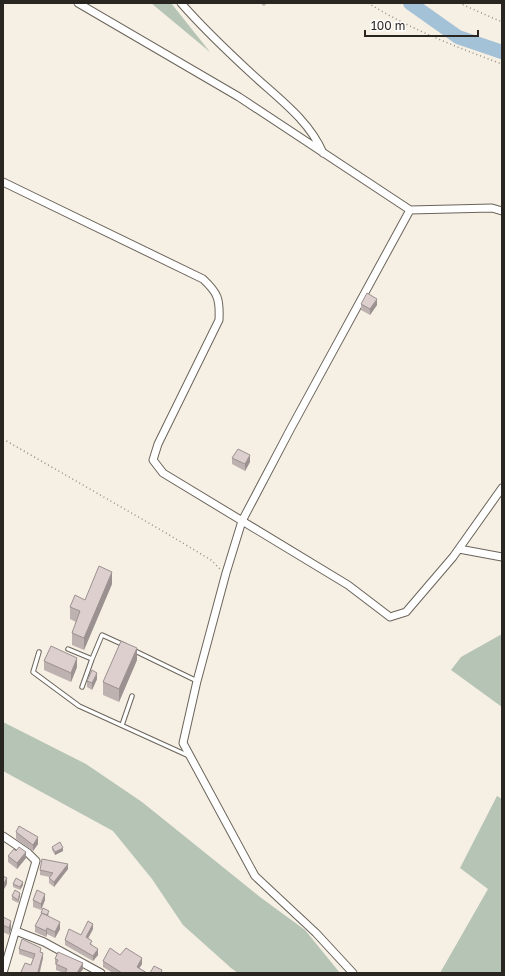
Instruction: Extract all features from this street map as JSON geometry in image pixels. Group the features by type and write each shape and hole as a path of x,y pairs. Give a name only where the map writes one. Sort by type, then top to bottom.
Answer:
{"street":[{"path":"78,3 239,97 323,154 410,210 492,208 502,211"},
{"path":"181,3 207,32 299,117 316,137 323,154"},
{"path":"3,182 203,279 215,290 220,302 219,320 158,444 153,460 163,473 348,585 390,618 406,612 459,549 502,488"},
{"path":"352,973 316,933 255,876 183,743 197,681 242,522 291,428 410,210"},
{"path":"459,549 502,557"},
{"path":"3,836 28,853 36,861 3,973"},
{"path":"16,931 44,942 101,973"}],"lane":[{"path":"82,687 102,635 197,681"},
{"path":"68,649 92,659"},
{"path":"39,652 33,672 79,706 190,756"},
{"path":"122,725 132,696"}],"path":[{"path":"368,3 387,15 456,46 502,64"},
{"path":"459,3 502,22"},
{"path":"3,439 211,560 217,565 225,578"}],"green space":[{"path":"151,3 171,3 210,52"},
{"path":"502,634 502,707 451,670 461,657"},
{"path":"3,722 86,764 142,802 260,897 305,930 340,973 238,973 231,968 183,925 152,879 113,831 3,771"},
{"path":"497,796 502,799 502,973 440,973 488,889 460,868"}],"building":[{"path":"367,293 377,299 370,309 361,304"},
{"path":"238,449 250,455 245,464 232,458"},
{"path":"99,566 112,572 84,638 72,633 80,611 70,607 75,595 85,600"},
{"path":"121,641 137,648 119,689 103,682"},
{"path":"51,646 77,658 71,673 44,661"},
{"path":"92,670 97,673 92,683 87,681"},
{"path":"19,826 38,837 33,845 16,832"},
{"path":"60,842 63,848 55,852 52,847"},
{"path":"19,847 26,852 17,863 8,856 14,849 16,851"},
{"path":"42,859 68,864 54,882 49,878 53,873 40,870"},
{"path":"3,876 7,878 3,885"},
{"path":"16,878 23,882 20,887 13,884"},
{"path":"15,890 20,893 18,900 12,896"},
{"path":"37,890 45,894 41,904 33,900"},
{"path":"43,908 49,911 47,915 41,913"},
{"path":"42,913 60,922 55,932 47,928 46,931 35,926"},
{"path":"3,917 11,921 9,928 3,925"},
{"path":"88,921 93,924 86,937 92,941 90,944 98,949 93,956 65,940 69,929 81,935"},
{"path":"22,939 41,948 40,952 43,953 38,972 41,973 21,972 25,963 31,965 35,954 19,949"},
{"path":"110,948 120,955 126,948 142,958 137,967 147,973 122,973 103,961"},
{"path":"58,952 83,963 77,973 65,973 67,969 56,964 58,960 55,959"},
{"path":"154,966 162,970 161,973 150,973"}],"waterway":[{"path":"410,3 458,37 502,52"}]}
